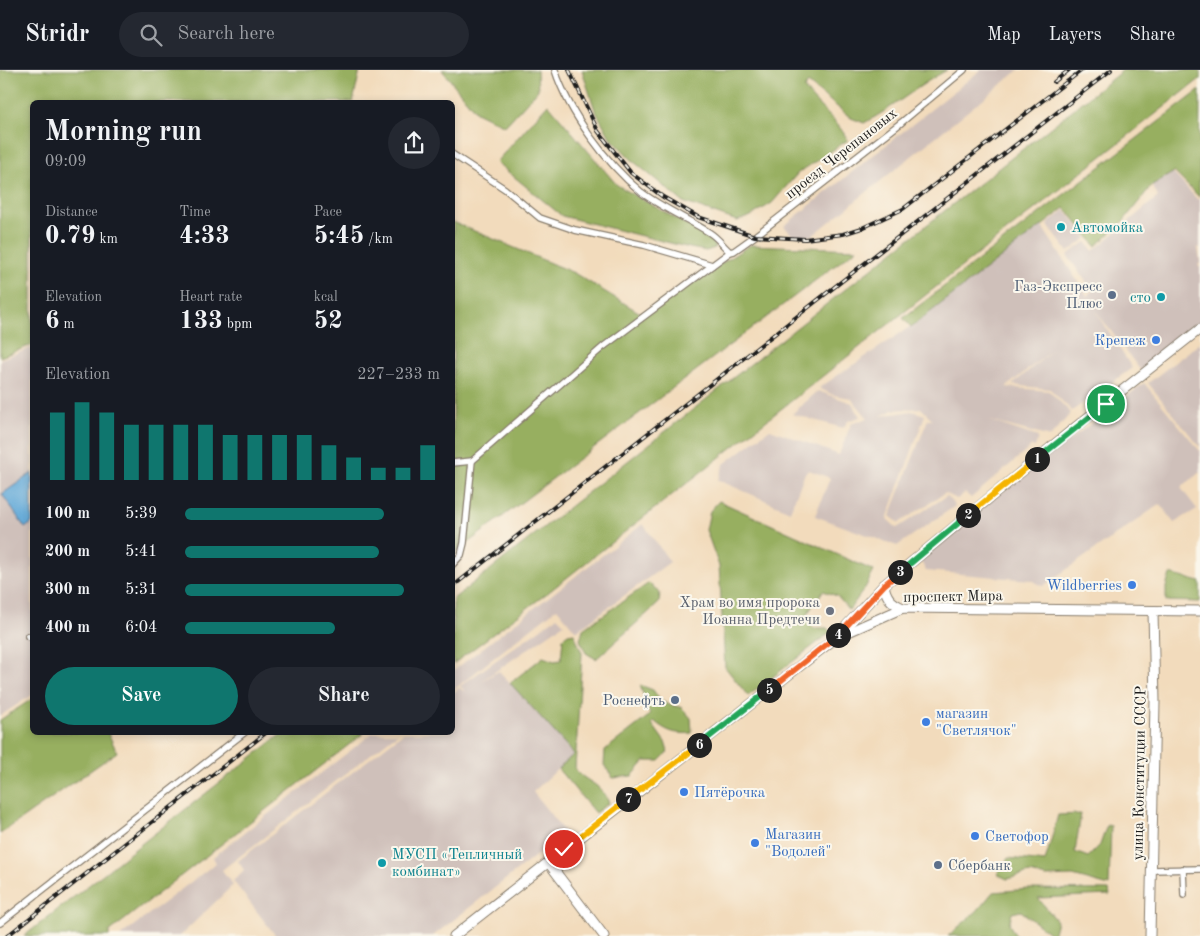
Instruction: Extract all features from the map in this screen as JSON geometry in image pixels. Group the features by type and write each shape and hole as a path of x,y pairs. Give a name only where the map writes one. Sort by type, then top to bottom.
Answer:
{"main road":[{"path":"837,637 884,585 1072,430 1200,329"},
{"path":"884,585 886,594 893,604 903,608"},
{"name":"проспект Мира","path":"454,936 837,637 903,608 1200,611"},
{"name":"улица Конституции СССР","path":"1150,936 1155,702 1153,611"},
{"path":"548,862 604,936"}],"street":[{"path":"555,70 561,87 591,136 616,167 642,192 711,234 730,252"},
{"name":"проезд Черепановых","path":"472,462 603,347 712,265 755,236 902,122 964,70"},
{"path":"455,156 505,189 540,218 575,230 644,245 712,265"},
{"path":"455,463 472,462 464,543 461,555 455,562"},
{"path":"0,923 241,735"},
{"path":"1183,869 1184,895"},
{"path":"1151,870 1200,869"}],"shaded area":[{"path":"981,70 1019,70 812,236 793,236 784,226"},
{"path":"1173,173 1198,200 1200,198 1200,248 1198,247 1200,263 1198,265 1200,267 1200,327 1141,371 1095,310 1132,368 1072,411 1050,389 1012,385 1055,348 1006,387 1049,391 1071,413 1050,437 987,420 1038,437 1035,447 1032,446 971,498 965,493 957,499 945,493 899,523 890,516 928,419 932,419 921,408 893,410 880,416 912,411 925,415 887,519 897,528 947,496 955,506 897,546 815,516 830,478 809,470 805,473 790,511 718,480 724,464 770,429 839,455 851,424 868,418 851,398 833,395 819,388 920,320 1041,225 1087,296 1093,291 1067,255 1086,242 1093,251 1158,197 1152,185"},
{"path":"1065,210 1087,238 1068,252 1047,224"},
{"path":"1200,343 1200,447 1148,383"},
{"path":"30,349 30,696 0,716 0,359"},
{"path":"1144,383 1200,451 1200,472 1181,488 1197,509 1174,523 1160,504 1043,586 1031,580 926,571 920,560 980,509"},
{"path":"818,391 852,403 860,417 848,421 843,428 792,414"},
{"path":"643,524 670,562 576,631 557,608 455,688 455,669"},
{"path":"557,617 564,624 480,682 499,671 574,754 533,792 565,833 433,936 276,936 233,881 244,870 238,861 400,735 455,735 455,691 459,688 466,692 460,686"},
{"path":"370,735 395,735 222,870 233,885 180,936 120,936 216,863 213,857"}],"green space":[{"path":"0,70 360,70 353,100 30,100 30,346 0,357"},
{"path":"442,70 537,70 538,90 505,126 476,112"},
{"path":"582,70 947,70 864,123 851,118 808,83 804,88 848,140 798,173 772,203 751,216 737,221 683,202 633,161 610,137 595,110"},
{"path":"1123,70 1200,70 1200,79 550,591 455,662 455,597"},
{"path":"1200,90 1199,197 1174,172 1152,185 1122,223 1096,246 1065,208 911,327 903,318"},
{"path":"548,104 617,185 703,234 712,241 715,248 706,251 690,248 562,216 496,162"},
{"path":"455,223 574,273 642,314 750,245 857,249 455,552"},
{"path":"719,501 874,571 865,588 849,610 837,596 823,591 803,620 814,628 827,628 831,632 748,696 725,667 719,566 706,530 710,511"},
{"path":"1170,574 1200,582 1200,602 1166,601 1166,587"},
{"path":"649,583 660,593 659,603 596,659 586,653 580,640 583,629"},
{"path":"574,633 582,653 575,769 602,791 609,803 595,813 558,769 574,754 510,683 543,657 554,661 561,660 563,638 568,634"},
{"path":"640,685 653,690 660,700 669,705 681,707 691,718 692,733 671,732 654,721 652,724 665,742 668,752 659,761 645,761 632,776 613,778 604,765 605,750 650,715"},
{"path":"30,700 30,735 109,735 117,752 0,834 0,720"},
{"path":"280,735 361,735 109,932 109,936 24,936"},
{"path":"1081,814 1075,852 1088,857 1100,845 1107,825 1111,826 1109,886 1073,876 1046,877 1030,873 1007,879 997,874 1008,858 1045,862 1058,815"},
{"path":"1029,889 1109,890 1110,895 1038,898 1057,921 1053,936 1021,911 1012,913 1009,924 1016,936 948,936 977,911 993,892"}],"water":[{"path":"30,474 30,524 25,528 2,494"}],"railway":[{"path":"569,70 598,131 631,173 663,197 698,217 755,236 805,239 843,234 862,228 903,209 1082,70"},
{"path":"1054,82 1069,70"},
{"path":"455,585 1111,70"},
{"path":"7,936 263,735"}],"place":[{"name":"Автомойка","path":"1061,227"},
{"name":"Газ-Экспресс Плюс","path":"1112,295"},
{"name":"сто","path":"1161,297"},
{"name":"Крепеж","path":"1156,340"},
{"name":"Wildberries","path":"1132,585"},
{"name":"Храм во имя пророка Иоанна Предтечи","path":"830,611"},
{"name":"Роснефть","path":"675,700"},
{"name":"магазин \"Светлячок\"","path":"926,722"},
{"name":"Пятёрочка","path":"684,792"},
{"name":"Светофор","path":"975,836"},
{"name":"Магазин \"Водолей\"","path":"755,843"},
{"name":"МУСП «Тепличный комбинат»","path":"382,863"},
{"name":"Сбербанк","path":"938,865"}],"route":[{"path":"564,849 837,637 884,585 1106,404"}]}
